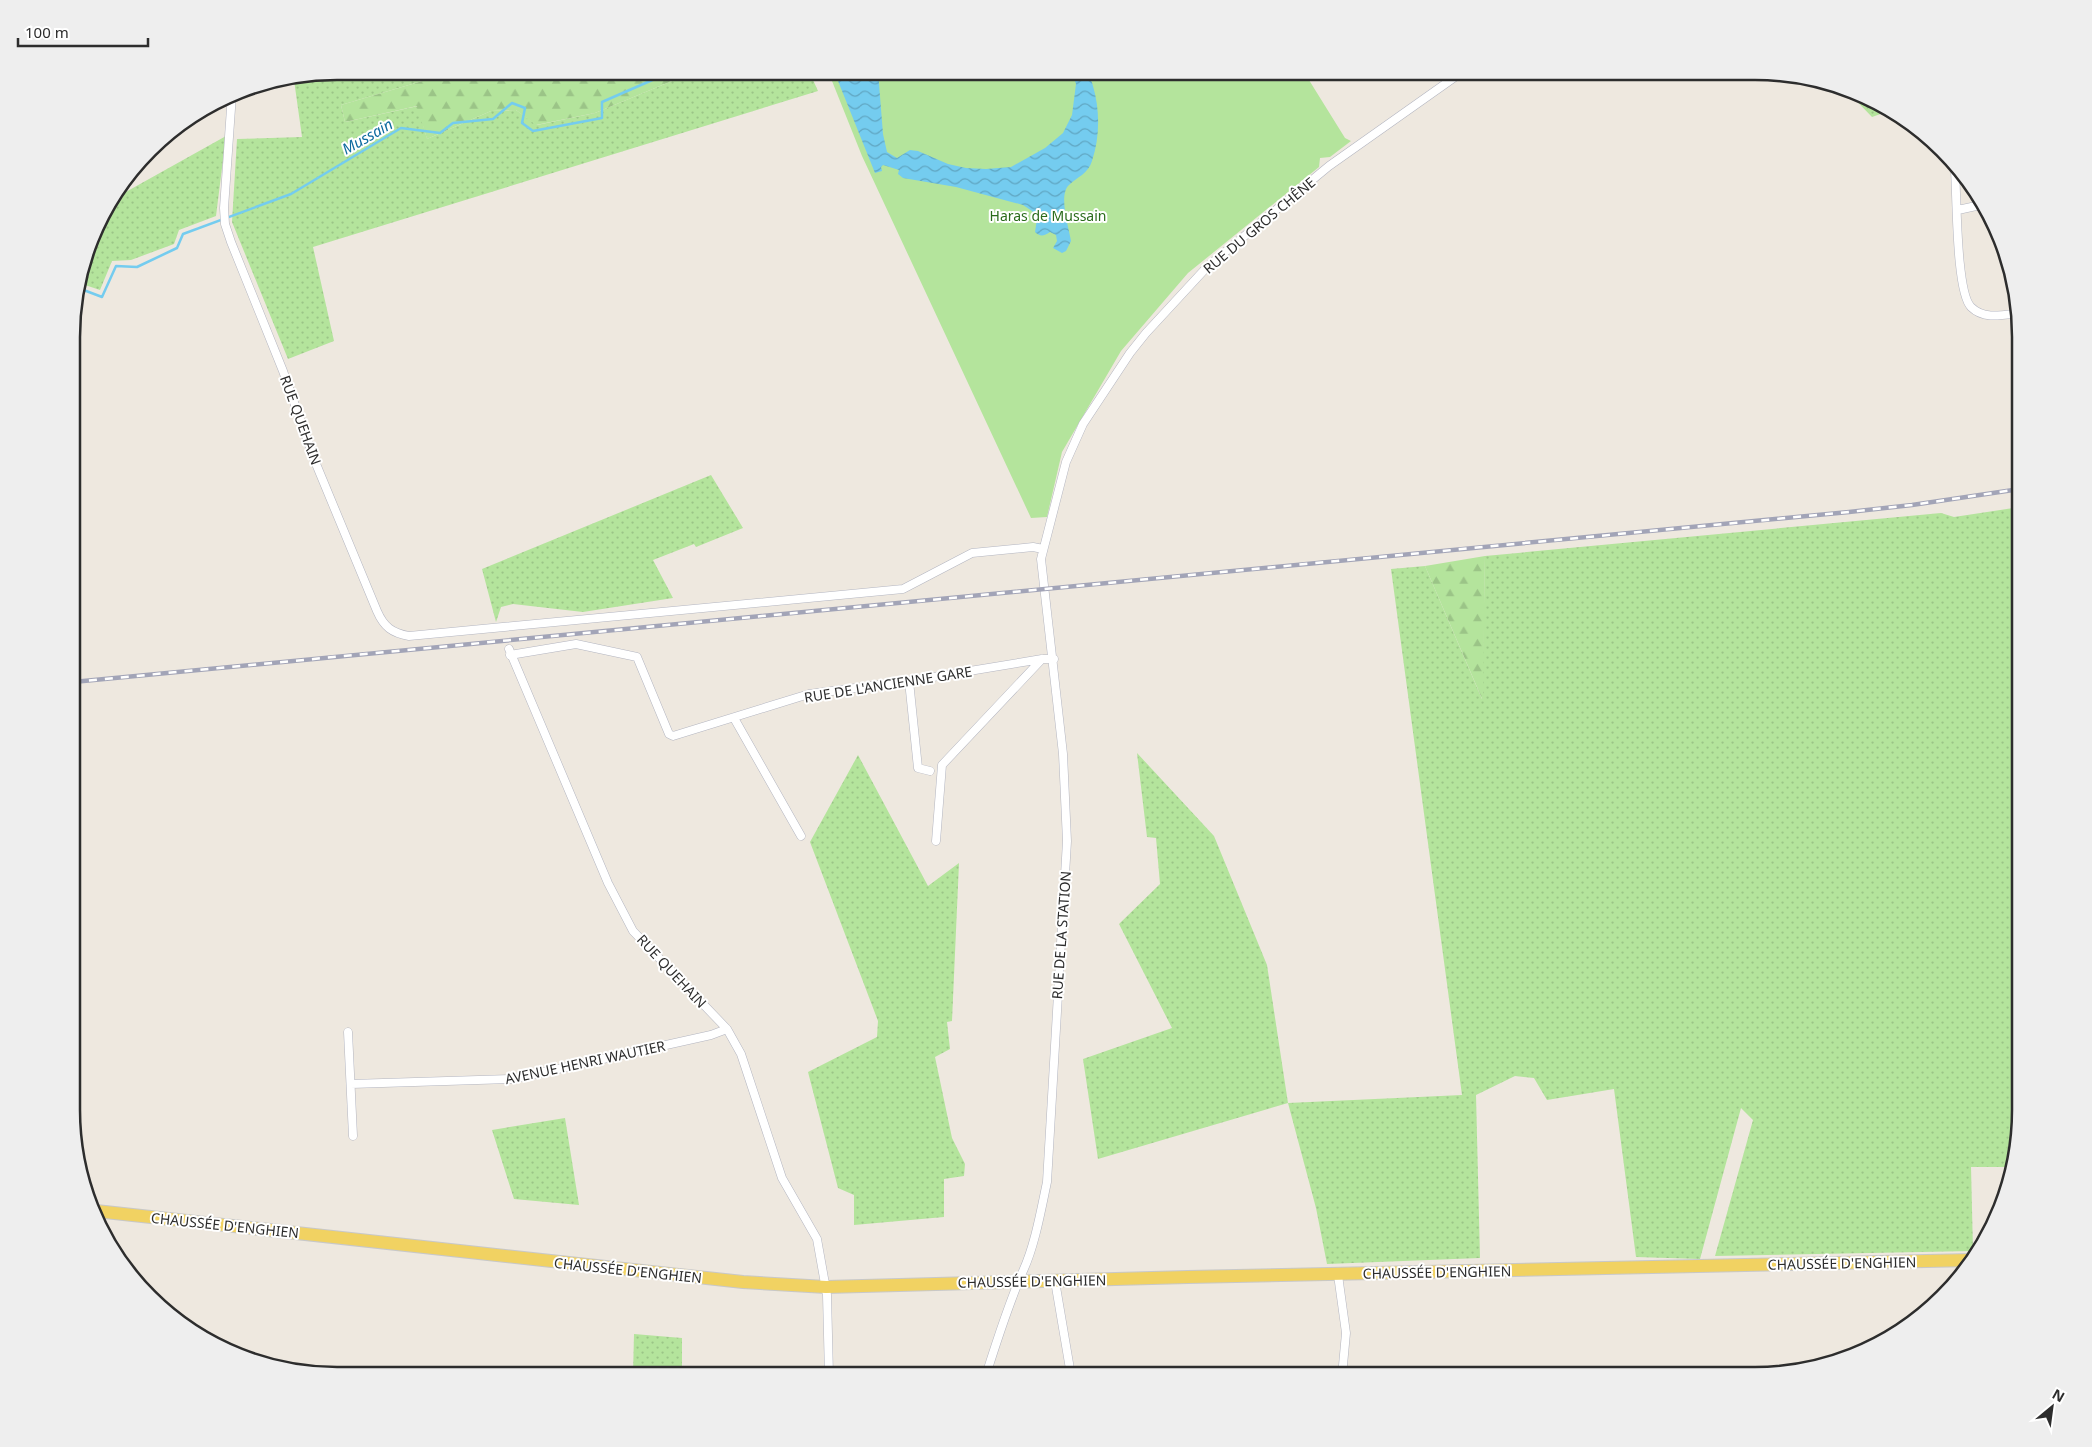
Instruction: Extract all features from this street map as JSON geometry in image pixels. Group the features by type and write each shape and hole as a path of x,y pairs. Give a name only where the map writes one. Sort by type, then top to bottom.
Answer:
{"main road":[{"name":"CHAUSSÉE D'ENGHIEN","path":"102,1212 743,1282 826,1287 1963,1260"}],"street":[{"name":"RUE DU GROS CHÊNE","path":"1044,584 1041,558 1066,462 1079,432 1146,333 1196,278 1227,249 1328,166 1451,80"},
{"name":"RUE QUEHAIN","path":"231,104 225,220 231,242 283,371 314,459 382,623 397,634 409,636 501,629 903,588 972,553 1033,547 1043,548"},
{"path":"1955,177 1960,268 1967,300 1970,307 1985,315 2011,314"},
{"path":"1958,210 1976,206"},
{"name":"RUE DE LA STATION","path":"989,1367 1017,1282 1023,1271 1047,1182 1067,841 1063,754 1054,659 1044,584"},
{"name":"RUE DE L'ANCIENNE GARE","path":"510,652 576,644 637,657 669,734 673,736 809,694 909,681 1042,659 1054,659"},
{"name":"RUE QUEHAIN","path":"510,652 608,883 633,931 726,1029 741,1054 782,1178 817,1239 826,1287 829,1367"},
{"path":"936,841 942,765 1042,659"},
{"path":"909,681 918,768 930,771"},
{"path":"734,718 801,836"},
{"name":"AVENUE HENRI WAUTIER","path":"351,1084 513,1080 711,1035 726,1029"},
{"path":"348,1032 353,1136"},
{"path":"1338,1275 1346,1333 1343,1367"},
{"path":"1055,1281 1069,1367"}],"green space":[{"path":"426,80 341,105 345,122 418,106 427,139 491,111 516,110 537,125 595,113 674,80 813,80 818,91 313,247 334,341 288,359 232,222 237,139 302,137 295,84 304,82"},
{"path":"426,80 674,80 595,113 536,125 516,110 491,111 427,139 417,106 345,122 341,105"},
{"name":"Haras de Mussain","path":"832,80 1309,80 1345,138 1351,141 1330,157 1320,158 1319,167 1188,273 1121,351 1062,452 1047,517 1031,518 862,156"},
{"path":"1858,102 1882,113 1872,117"},
{"path":"226,136 216,216 179,230 174,244 131,260 112,261 100,290 85,285 100,239 124,193"},
{"path":"711,475 743,528 696,547 694,544 653,560 673,598 583,612 513,604 501,607 496,622 482,569"},
{"path":"2012,508 2012,1110 2010,1143 2005,1167 1971,1167 1973,1247 1970,1251 1715,1256 1753,1120 1741,1108 1700,1259 1636,1257 1614,1089 1547,1100 1534,1078 1515,1076 1476,1095 1480,1258 1327,1264 1316,1208 1288,1103 1462,1095 1391,569 1425,566 1482,699 1485,556 1941,513 1954,517"},
{"path":"1485,556 1483,701 1425,566"},
{"path":"1137,753 1214,836 1267,965 1288,1103 1098,1159 1083,1059 1172,1028 1119,924 1160,884 1156,838 1147,837"},
{"path":"858,755 928,886 959,863 952,1021 947,1022 950,1049 935,1057 952,1138 965,1164 964,1176 944,1179 944,1217 854,1225 854,1195 838,1188 808,1072 877,1037 878,1021 810,842"},
{"path":"565,1118 579,1205 514,1199 492,1130"},
{"path":"634,1334 682,1338 682,1367 633,1367"}],"water":[{"path":"838,80 879,80 883,134 887,152 897,158 910,150 918,151 948,164 966,168 986,169 1011,167 1045,148 1063,133 1072,115 1076,84 1075,80 1091,80 1097,104 1097,143 1088,169 1069,185 1064,196 1071,241 1066,251 1062,253 1053,248 1057,241 1056,235 1050,232 1040,235 1035,232 1037,219 1032,211 1023,205 956,187 903,178 898,174 899,170 883,165 881,167 882,171 875,173"}],"waterway":[{"name":"Mussain","path":"84,290 102,297 116,266 137,267 177,248 183,234 291,194 401,128 440,133 453,123 493,119 512,103 525,108 522,123 533,131 602,118 602,102 652,80"}],"railway":[{"path":"80,681 1849,512 2012,490"}]}
